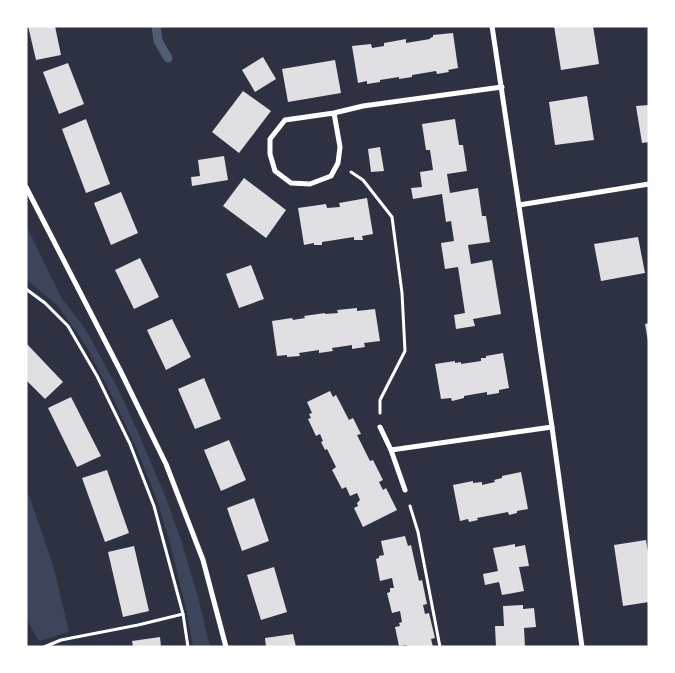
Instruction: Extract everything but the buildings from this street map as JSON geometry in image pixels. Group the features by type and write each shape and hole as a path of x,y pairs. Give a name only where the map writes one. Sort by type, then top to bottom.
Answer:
{"street":[{"path":"492,26 552,427 582,647"},
{"path":"334,113 340,147 338,163 331,176 310,184 291,183 275,172 270,154 270,139 284,120 334,113 363,106 502,87"},
{"path":"519,205 649,184"},
{"path":"26,187 166,464 203,560 226,647"},
{"path":"380,427 406,490"},
{"path":"391,450 552,427"}],"path":[{"path":"338,163 363,180 392,217 402,293 406,351 380,400 380,427"},
{"path":"26,289 45,303 68,326 97,376 130,444 154,506 183,614 188,647"},
{"path":"406,490 418,532 440,647"},
{"path":"44,647 61,640 183,614"}],"shaded area":[{"path":"26,225 61,297 86,330 117,387 137,430 166,498 181,540 210,647 193,647 171,547 158,503 135,445 112,396 86,346 58,306 26,279"},
{"path":"26,491 54,568 69,632 39,641 26,618"}],"waterway":[{"path":"156,26 158,41 168,58"}]}
